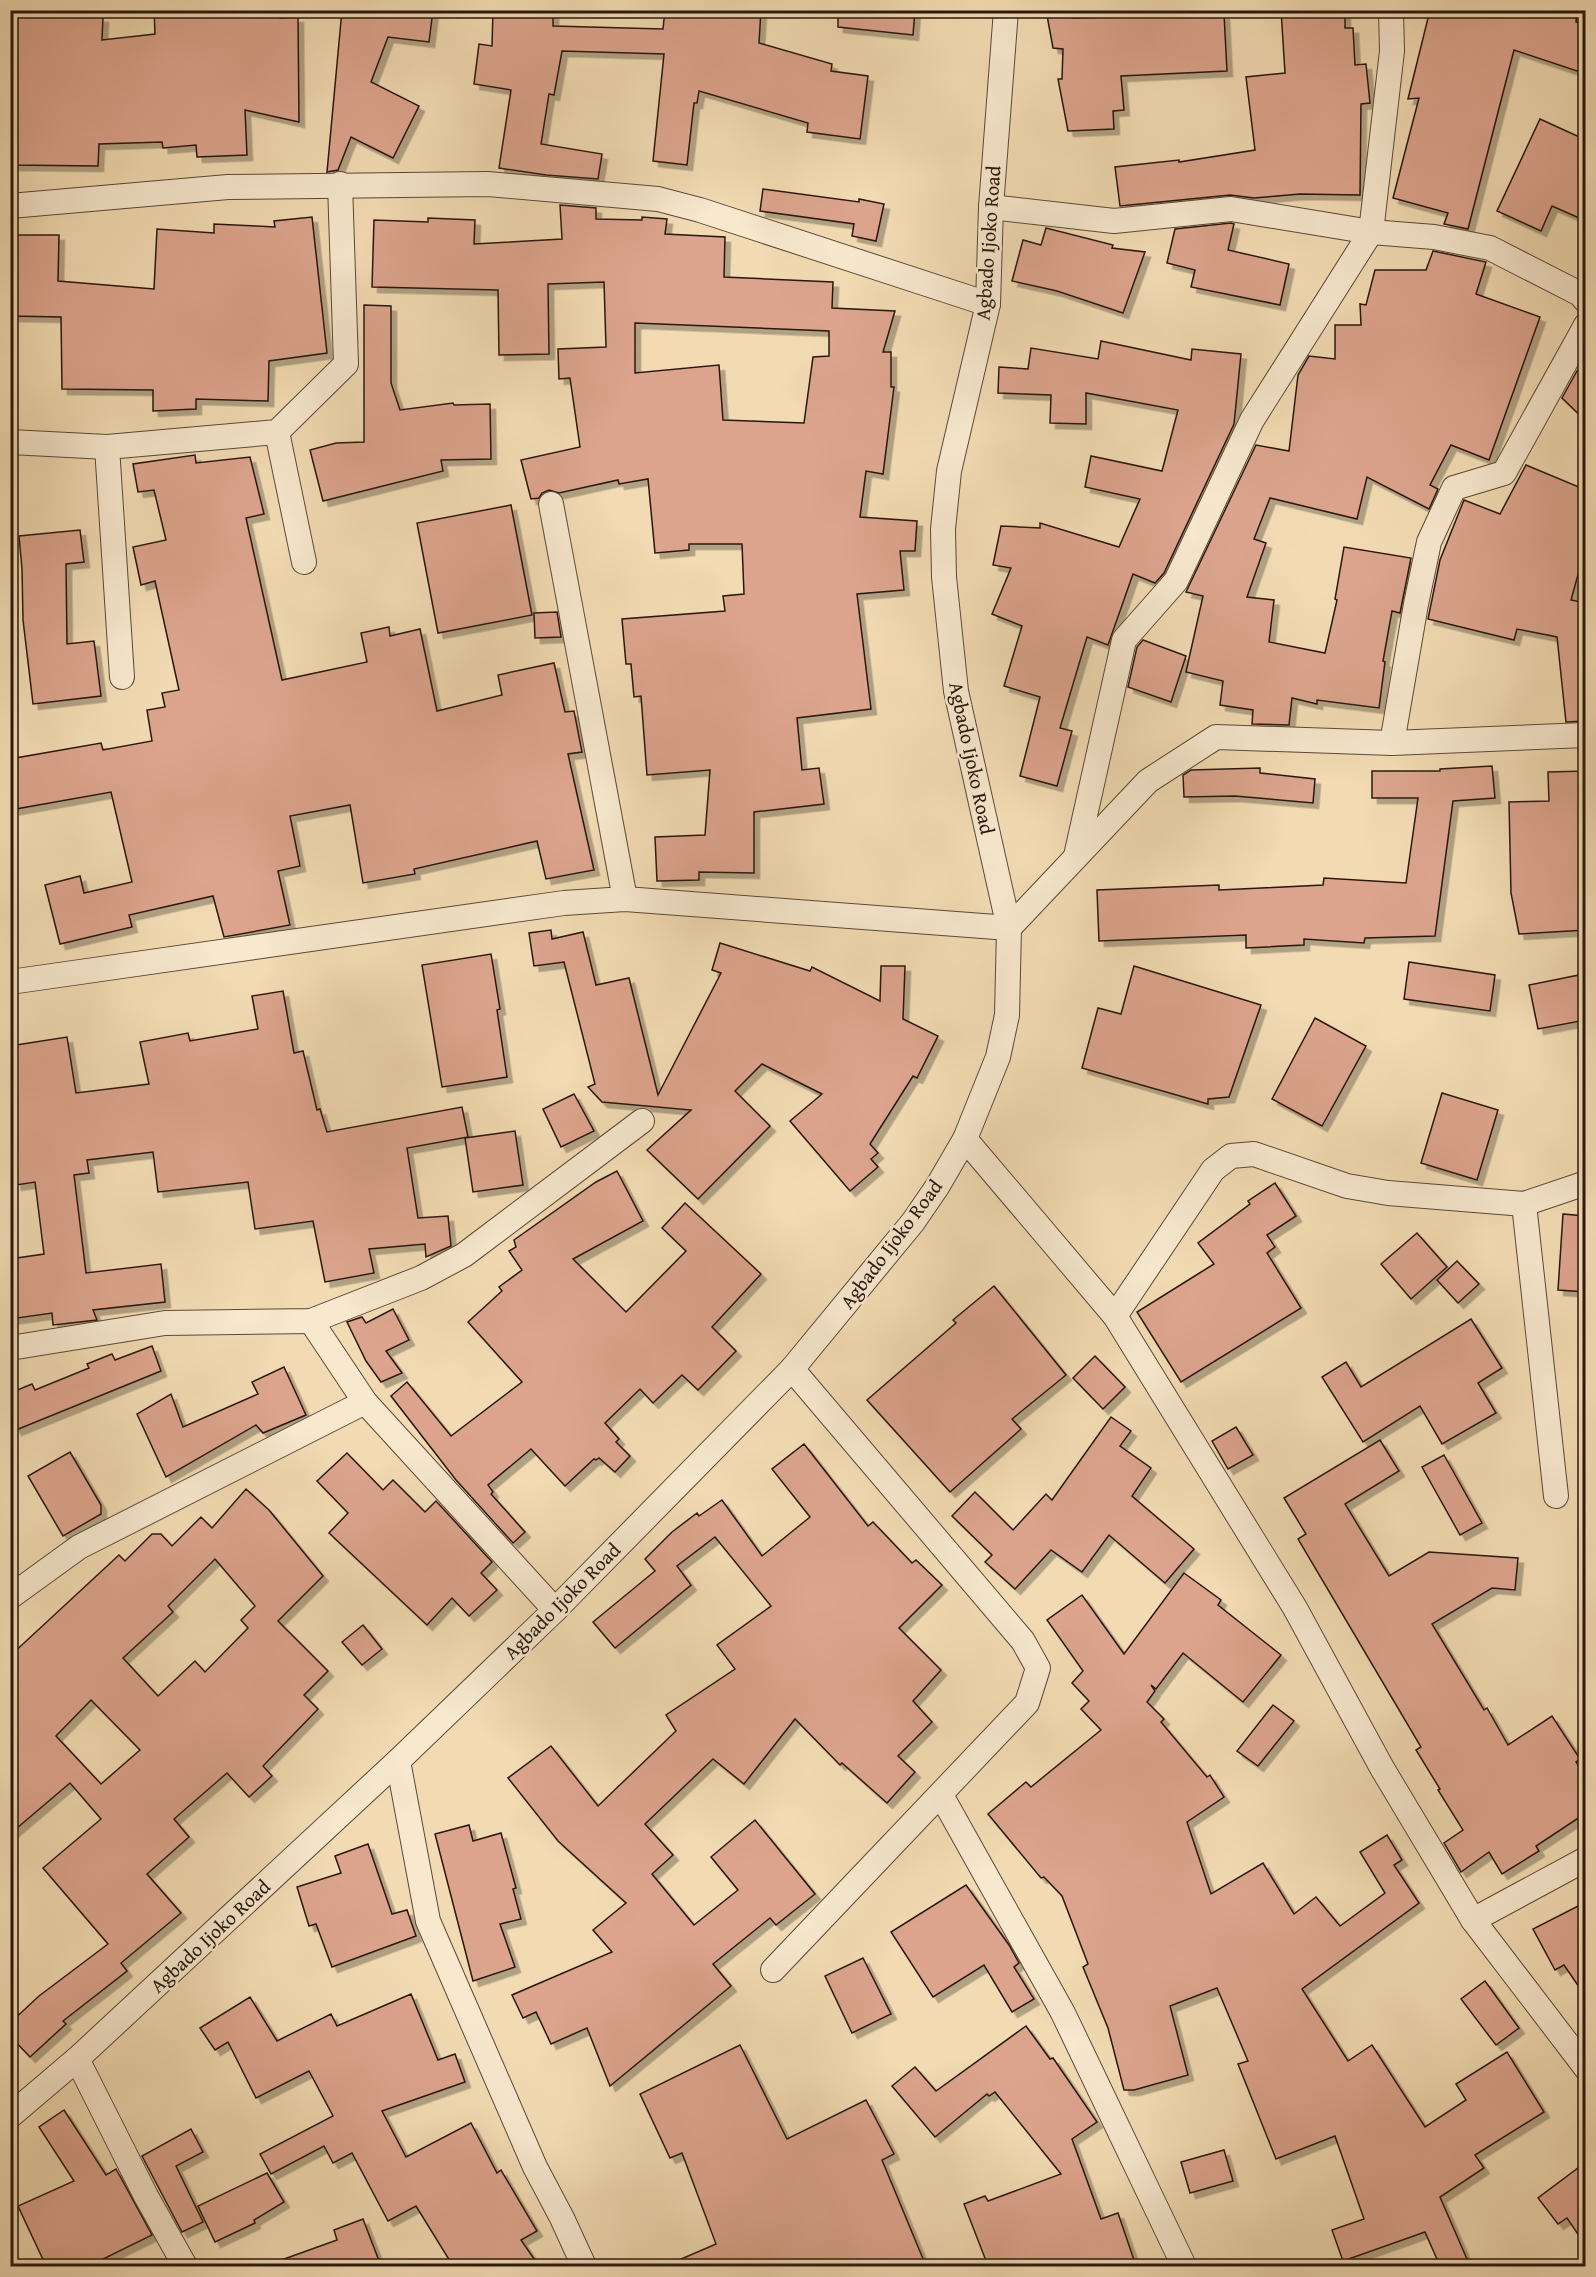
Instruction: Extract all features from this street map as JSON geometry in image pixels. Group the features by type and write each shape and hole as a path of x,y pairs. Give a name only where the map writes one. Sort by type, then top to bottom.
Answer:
{"street":[{"name":"Agbado Ijoko Road","path":"10,2116 77,2059 398,1761 555,1610 792,1369 913,1222 965,1139 998,1058 1007,1015 1009,928 956,691 944,577 943,529 948,471 988,304 991,207 1006,10"},
{"path":"1076,856 1124,640 1176,581 1252,420 1371,232 1392,51 1391,10"},
{"path":"10,206 228,187 340,184 488,184 658,199 700,210 988,304"},
{"path":"10,442 107,447 277,432 346,364 340,184"},
{"path":"991,207 1113,221 1231,209 1371,232 1434,237 1490,248 1584,294"},
{"path":"1392,743 1429,542 1454,488 1504,473 1586,325"},
{"path":"277,432 304,562"},
{"path":"107,447 122,677"},
{"path":"551,504 625,899"},
{"path":"10,982 564,903 625,899 1009,928 1148,781 1215,737 1392,743 1586,735"},
{"path":"10,1348 165,1323 311,1321 421,1278 464,1255 642,1121"},
{"path":"965,1139 1115,1316 1295,1608 1382,1768 1473,1920 1586,2068"},
{"path":"1115,1316 1213,1170 1231,1156 1254,1154 1347,1186 1388,1193 1524,1204 1586,1184"},
{"path":"1524,1204 1556,1496"},
{"path":"311,1321 365,1402 555,1610"},
{"path":"773,1970 1027,1703 1038,1668 1023,1641 792,1369"},
{"path":"10,1597 79,1547 365,1402"},
{"path":"398,1761 428,1921 535,2167 584,2266"},
{"path":"941,1796 1063,2013 1182,2266"},
{"path":"1473,1920 1586,1859"},
{"path":"77,2059 146,2196 185,2266"}],"building":[{"path":"154,10 280,10 280,18 298,17 299,122 245,110 247,155 197,157 196,145 163,148 162,142 99,144 98,166 10,165 10,12 103,17 102,40 155,34"},
{"path":"342,10 396,14 396,10 433,10 429,42 388,37 371,82 419,106 393,158 351,137 338,170 327,172"},
{"path":"493,10 553,10 553,26 663,29 665,10 761,10 759,43 832,64 831,71 868,76 860,139 807,132 808,123 699,91 697,103 694,103 687,165 653,161 664,54 562,51 554,95 549,94 541,144 602,154 598,179 499,168 511,90 474,84 479,44 492,46"},
{"path":"838,10 915,10 913,35 838,27"},
{"path":"1046,10 1072,10 1073,18 1224,14 1227,71 1121,76 1124,110 1113,111 1114,129 1068,131 1058,79 1062,79 1063,49 1053,48"},
{"path":"1281,10 1345,10 1345,28 1353,28 1355,65 1366,64 1370,103 1361,104 1360,195 1300,194 1254,198 1230,195 1120,206 1115,167 1179,160 1179,162 1255,150 1246,77 1285,73"},
{"path":"1430,10 1577,10 1576,22 1586,25 1586,74 1514,50 1468,229 1444,224 1448,213 1393,198 1419,98 1408,99"},
{"path":"1540,119 1586,140 1586,221 1552,206 1541,231 1497,211"},
{"path":"763,189 859,202 859,199 884,204 876,241 852,236 854,224 760,211"},
{"path":"560,205 596,208 596,219 642,220 642,217 667,219 665,234 725,237 724,277 833,282 832,308 895,311 883,352 891,352 891,387 894,387 883,474 866,471 860,517 917,521 915,551 900,551 904,590 857,594 871,709 797,718 802,770 819,768 824,804 754,812 754,873 699,872 699,880 657,881 655,837 705,835 710,770 647,775 641,696 634,697 631,664 626,664 622,619 725,611 723,596 744,594 742,544 689,544 689,550 655,553 648,479 619,484 618,480 559,493 549,490 542,493 539,498 531,499 521,460 580,447 570,378 559,379 558,349 606,347 604,282 548,284 549,354 499,355 498,290 372,287 374,220 428,222 428,218 475,220 474,244 562,239","holes":["635,323 829,331 829,356 813,357 804,423 723,420 719,365 635,373"]},
{"path":"312,217 327,353 269,361 268,401 196,399 196,409 153,411 153,390 62,389 61,317 10,316 10,235 59,235 58,281 154,289 157,229 214,233 214,224 275,227 274,221"},
{"path":"1234,224 1228,250 1289,264 1280,305 1191,287 1195,270 1167,263 1175,229"},
{"path":"1046,228 1113,245 1112,248 1145,252 1123,313 1057,291 1012,281 1023,240 1041,245"},
{"path":"1433,251 1486,262 1476,294 1540,317 1489,460 1451,445 1430,485 1438,489 1429,509 1367,477 1357,519 1270,498 1254,539 1266,543 1247,597 1274,600 1269,642 1325,653 1337,600 1335,599 1344,547 1411,558 1400,613 1392,611 1383,661 1385,662 1379,708 1317,700 1317,704 1292,698 1289,725 1252,724 1253,710 1220,705 1223,681 1186,672 1203,596 1186,592 1256,445 1289,451 1298,375 1309,356 1335,359 1335,325 1361,325 1360,304 1366,305 1375,270 1426,270"},
{"path":"364,305 391,306 391,383 400,410 453,403 454,405 490,404 491,459 441,460 443,471 323,501 310,450 336,443 364,442"},
{"path":"1101,341 1191,360 1192,349 1241,354 1234,424 1164,573 1155,583 1133,574 1108,645 1087,637 1060,728 1072,731 1057,786 1020,776 1040,697 1004,686 1022,626 992,614 1011,568 993,565 1001,526 1040,528 1040,523 1119,547 1140,499 1085,487 1091,456 1162,471 1178,410 1086,393 1086,424 1050,423 1051,395 998,393 999,367 1028,369 1031,348 1098,359"},
{"path":"1586,362 1586,421 1562,398 1577,371"},
{"path":"195,455 196,463 250,457 264,514 246,518 282,680 367,662 361,633 389,627 390,636 420,629 437,711 502,695 498,675 554,663 565,712 574,711 582,752 568,754 594,870 546,879 537,841 414,869 415,874 363,883 350,805 290,816 300,866 278,871 290,925 224,937 213,896 129,915 132,927 60,944 45,885 80,876 84,893 132,882 111,792 10,810 10,759 101,743 103,750 152,741 147,710 165,707 162,693 179,690 155,581 141,585 133,547 166,540 154,490 138,492 133,464"},
{"path":"1526,465 1586,490 1586,546 1571,600 1586,603 1586,721 1566,722 1557,637 1517,629 1514,640 1428,619 1440,560 1464,500 1500,514"},
{"path":"511,505 532,615 438,633 417,523"},
{"path":"80,530 84,562 66,564 67,644 94,641 101,696 33,704 23,620 19,536"},
{"path":"557,612 561,637 535,638 534,613"},
{"path":"1143,640 1186,656 1171,702 1128,687 1137,647"},
{"path":"1492,766 1495,798 1453,801 1435,936 1365,938 1364,943 1304,939 1304,945 1246,948 1246,935 1099,941 1097,890 1219,885 1219,890 1323,885 1324,878 1406,883 1418,798 1372,798 1372,771 1440,771 1440,769"},
{"path":"1260,768 1260,773 1315,779 1313,803 1235,796 1184,797 1183,775 1191,770"},
{"path":"1586,771 1586,930 1519,934 1511,893 1509,802 1549,801 1548,772"},
{"path":"551,930 552,939 583,932 596,985 629,978 658,1095 721,973 712,970 720,943 810,971 812,967 880,1001 881,966 905,966 903,1019 938,1036 917,1078 913,1076 870,1144 878,1153 871,1159 878,1167 850,1191 790,1121 822,1094 762,1064 735,1091 770,1126 698,1199 647,1150 691,1110 602,1102 588,1087 595,1084 564,962 534,966 529,933"},
{"path":"491,954 500,1009 497,1010 507,1077 442,1087 422,965"},
{"path":"1409,962 1495,975 1490,1011 1404,999"},
{"path":"1134,966 1261,1005 1229,1097 1208,1099 1208,1104 1082,1068 1098,1008 1121,1014"},
{"path":"1579,975 1586,1020 1538,1029 1529,985"},
{"path":"283,991 294,1053 303,1051 317,1110 320,1109 327,1132 462,1107 468,1137 407,1148 418,1218 448,1216 451,1246 426,1257 425,1244 369,1249 374,1273 325,1282 313,1221 255,1229 248,1182 158,1192 153,1152 87,1160 89,1173 74,1175 86,1273 161,1264 165,1302 93,1310 97,1320 53,1325 52,1313 10,1319 10,1259 44,1254 35,1182 16,1185 10,1152 10,1046 67,1037 76,1093 149,1084 140,1042 188,1033 190,1041 258,1029 252,996"},
{"path":"1315,1018 1366,1046 1322,1126 1272,1099"},
{"path":"1442,1093 1498,1110 1477,1180 1421,1163"},
{"path":"574,1094 594,1131 561,1147 543,1109"},
{"path":"515,1131 523,1185 473,1192 465,1138"},
{"path":"617,1171 643,1221 573,1259 626,1312 686,1251 662,1228 685,1203 761,1274 712,1327 736,1351 698,1390 682,1375 653,1403 640,1389 605,1423 619,1439 616,1442 630,1456 615,1472 599,1458 594,1459 565,1486 531,1449 488,1485 493,1492 491,1494 525,1532 513,1543 456,1480 391,1396 407,1382 451,1436 522,1382 468,1322 502,1291 499,1287 522,1270 509,1251 516,1247 514,1240 596,1182"},
{"path":"1275,1183 1296,1216 1267,1235 1275,1247 1267,1253 1301,1308 1181,1382 1137,1312 1214,1264 1198,1243 1250,1204 1248,1201"},
{"path":"1563,1214 1586,1216 1586,1292 1558,1290"},
{"path":"1417,1233 1447,1267 1411,1299 1381,1264"},
{"path":"1457,1261 1479,1284 1458,1303 1437,1280"},
{"path":"994,1286 1066,1375 1012,1419 1021,1429 950,1492 867,1400 956,1323 953,1320"},
{"path":"393,1309 409,1340 386,1351 402,1373 381,1382 366,1361 347,1322 362,1317 366,1323"},
{"path":"1471,1319 1502,1368 1478,1383 1496,1413 1442,1444 1420,1406 1363,1442 1322,1377 1346,1362 1361,1387"},
{"path":"152,1346 161,1371 16,1430 10,1417 10,1393 32,1384 35,1390 89,1368 87,1364 112,1354 115,1360"},
{"path":"1095,1356 1125,1387 1103,1409 1073,1378"},
{"path":"284,1367 306,1415 263,1433 256,1425 166,1477 137,1414 171,1394 183,1427 258,1394 252,1382"},
{"path":"1111,1417 1131,1431 1120,1446 1151,1468 1132,1496 1194,1549 1165,1583 1109,1535 1082,1572 1051,1550 1015,1589 985,1562 992,1555 952,1516 975,1492 1013,1530 1046,1494 1052,1500"},
{"path":"1236,1427 1253,1455 1228,1469 1212,1441"},
{"path":"1380,1440 1399,1471 1345,1504 1389,1576 1429,1552 1518,1558 1515,1590 1492,1588 1432,1624 1484,1710 1487,1708 1508,1745 1552,1716 1580,1759 1576,1762 1586,1777 1586,1813 1536,1846 1539,1851 1502,1874 1489,1852 1461,1872 1444,1843 1463,1830 1416,1750 1421,1747 1298,1539 1306,1534 1284,1498"},
{"path":"804,1444 868,1526 873,1522 912,1563 916,1560 942,1585 899,1628 941,1670 913,1701 932,1722 898,1756 915,1772 887,1803 842,1763 840,1765 795,1719 744,1784 713,1759 645,1824 673,1855 652,1874 694,1925 738,1890 711,1857 755,1820 815,1894 776,1925 770,1918 713,1964 731,1986 610,2086 587,2028 551,2044 536,2012 523,2018 512,1995 612,1952 593,1930 626,1903 558,1841 508,1778 551,1746 598,1806 676,1731 666,1715 735,1669 717,1645 771,1606 715,1537 677,1566 691,1585 615,1648 593,1622 655,1571 645,1559 672,1532 697,1513 699,1516 722,1500 762,1556 810,1517 772,1469"},
{"path":"70,1452 101,1505 101,1514 63,1536 28,1476"},
{"path":"347,1453 383,1490 393,1480 425,1512 436,1501 492,1562 481,1573 497,1590 469,1616 452,1598 427,1625 329,1533 348,1513 317,1481"},
{"path":"1444,1455 1482,1523 1460,1535 1422,1467"},
{"path":"246,1489 269,1510 323,1576 278,1621 328,1671 304,1695 318,1709 263,1766 272,1776 249,1797 227,1773 174,1819 189,1837 147,1874 181,1913 121,1963 127,1971 63,2021 66,2024 30,2057 10,2036 10,2023 39,1996 108,1944 43,1868 101,1819 70,1783 10,1834 10,1656 119,1555 125,1561 152,1534 161,1534 172,1546 201,1517 212,1528","holes":["215,1559 255,1606 241,1620 248,1628 205,1672 195,1661 158,1696 123,1658 173,1612 168,1606","91,1700 140,1750 101,1784 56,1736"]},
{"path":"1184,1573 1221,1600 1218,1605 1281,1655 1243,1702 1183,1653 1156,1689 1151,1685 1155,1691 1147,1702 1164,1719 1161,1722 1207,1777 1210,1775 1224,1797 1187,1822 1211,1894 1263,1863 1294,1914 1316,1897 1340,1926 1385,1893 1360,1852 1387,1835 1402,1860 1394,1865 1419,1903 1302,1989 1348,2061 1372,2045 1425,2127 1466,2100 1456,2084 1507,2052 1544,2112 1475,2155 1484,2168 1440,2197 1470,2266 1440,2266 1425,2232 1343,2261 1332,2230 1364,2219 1335,2136 1276,2159 1238,2064 1248,2061 1217,1988 1170,2006 1188,2075 1134,2090 1124,2090 1108,2028 1083,1967 1088,1964 1062,1896 1044,1877 1041,1878 988,1814 1026,1782 1031,1787 1101,1730 1081,1709 1089,1701 1072,1683 1083,1671 1047,1620 1082,1595 1124,1654"},
{"path":"363,1625 382,1649 362,1665 342,1642"},
{"path":"1273,1705 1294,1721 1258,1766 1237,1751"},
{"path":"469,1825 473,1841 501,1833 516,1888 513,1889 521,1919 500,1924 515,1967 473,1981 435,1834"},
{"path":"368,1844 392,1914 407,1910 416,1936 332,1967 316,1924 309,1926 297,1887 341,1873 335,1856"},
{"path":"966,1885 1009,1945 1019,1963 1014,1967 1034,1999 1012,2012 984,1965 933,1997 891,1932"},
{"path":"1586,1902 1586,1997 1564,1965 1555,1970 1533,1929"},
{"path":"863,1958 891,2014 852,2033 825,1976"},
{"path":"1485,1981 1519,2028 1496,2045 1461,1999"},
{"path":"411,1994 438,2060 455,2054 465,2082 382,2111 406,2157 471,2123 497,2173 501,2170 537,2231 521,2240 539,2266 453,2266 416,2206 388,2221 352,2153 333,2163 324,2146 271,2174 260,2154 333,2116 309,2071 256,2098 228,2042 215,2050 200,2028 250,1997 277,2041 331,2014 337,2026"},
{"path":"1026,2026 1050,2059 1053,2058 1097,2122 1072,2139 1101,2219 1118,2213 1136,2266 988,2266 964,2204 985,2196 988,2201 1061,2174 995,2092 989,2096 987,2094 935,2137 892,2086 915,2067 936,2091"},
{"path":"740,2045 787,2139 866,2100 894,2154 882,2160 926,2266 665,2266 716,2244 682,2153 670,2158 640,2094"},
{"path":"64,2110 106,2175 116,2169 152,2235 89,2266 46,2266 18,2206 74,2181 39,2127"},
{"path":"191,2129 203,2152 176,2166 203,2222 182,2232 142,2156"},
{"path":"1224,2150 1233,2181 1190,2193 1181,2162"},
{"path":"1586,2162 1586,2246 1567,2218 1558,2224 1538,2198"},
{"path":"267,2173 284,2202 254,2220 255,2223 215,2242 198,2206"},
{"path":"363,2219 381,2266 274,2266 273,2263 337,2240 334,2230"}]}
